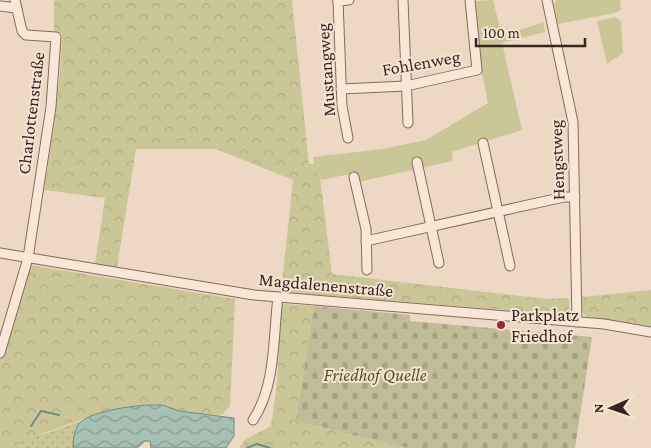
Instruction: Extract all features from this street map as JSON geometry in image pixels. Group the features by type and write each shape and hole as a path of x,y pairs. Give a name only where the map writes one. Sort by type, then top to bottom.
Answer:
{"street":[{"path":"338,0 349,0"},
{"name":"Mustangweg","path":"338,0 341,89 348,138"},
{"path":"403,0 408,123"},
{"name":"Fohlenweg","path":"341,89 406,86 476,70 470,0"},
{"name":"Hengstweg","path":"547,0 573,122 577,322"},
{"path":"0,6 16,4"},
{"name":"Charlottenstraße","path":"0,353 28,258 51,107 56,37 26,34 22,31 16,4"},
{"path":"483,143 510,266"},
{"path":"417,162 439,263"},
{"path":"354,177 366,229 367,270"},
{"path":"366,241 564,197 575,197"},
{"name":"Magdalenenstraße","path":"0,253 234,293 577,322 651,332"},
{"path":"253,420 265,398 278,297"}],"green space":[{"path":"54,0 292,0 309,164 320,177 332,274 546,299 569,298 569,314 281,292 293,180 216,149 136,149 117,267 95,264 105,198 44,190 60,73 62,33 54,33"},
{"path":"493,0 502,36 543,22 545,32 502,43 522,130 452,152 453,161 358,182 355,173 321,180 309,164 314,164 313,157 382,149 426,140 488,103 477,48 475,1"},
{"path":"556,0 620,0 621,10 615,13 558,24 554,5"},
{"path":"615,17 621,21 623,53 607,64 597,21"},
{"path":"30,265 235,299 230,406 222,415 184,412 165,406 133,406 101,413 23,439 16,448 0,448 0,358"},
{"path":"651,290 651,326 586,317 582,311 582,297"},
{"path":"281,304 314,306 296,421 408,448 239,448 246,439 271,426 277,383"},
{"name":"Friedhof Quelle","path":"314,306 410,315 410,321 592,337 575,448 408,448 296,421"},
{"path":"83,420 79,424 73,448 16,448 23,439"}],"water":[{"path":"163,405 179,411 234,418 234,436 226,448 151,448 150,441 145,441 137,448 73,448 76,430 83,420 111,410"}],"waterway":[{"path":"31,426 41,411 59,415"},
{"path":"247,448 257,444 270,448"}],"place":[{"name":"Parkplatz Friedhof","path":"501,325"}]}
